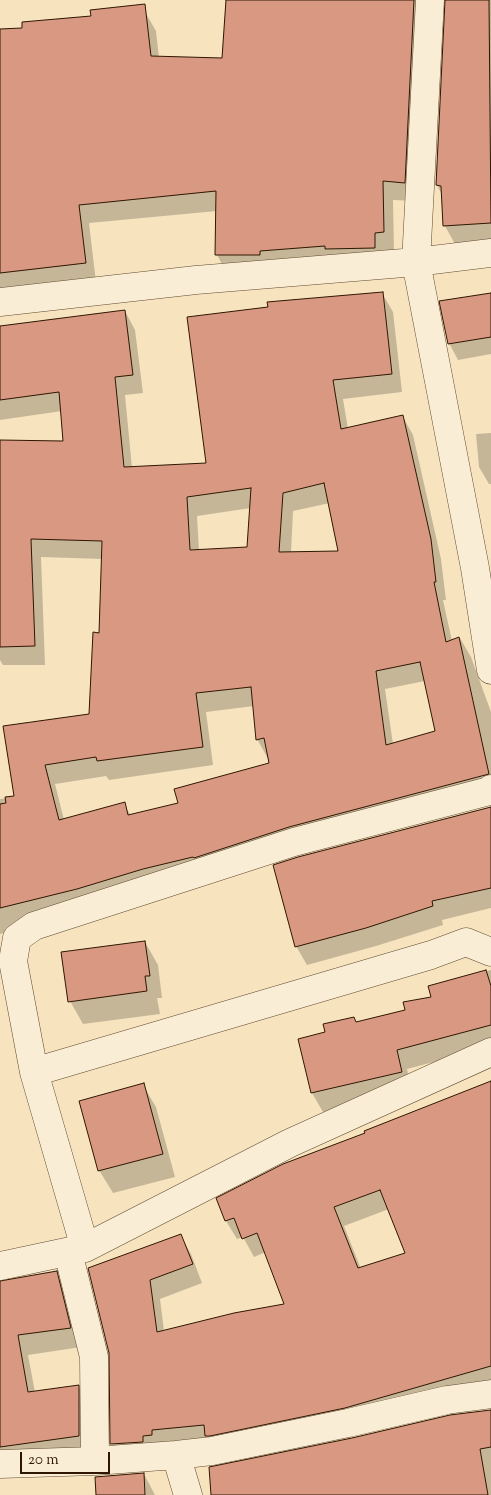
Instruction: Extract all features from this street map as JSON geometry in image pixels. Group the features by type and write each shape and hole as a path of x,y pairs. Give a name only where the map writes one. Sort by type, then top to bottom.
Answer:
{"street":[{"path":"430,0 416,262 475,568 491,670"},
{"path":"0,302 196,280 416,262 491,253"},
{"path":"95,1461 94,1357 76,1250 34,1072 13,961 17,938 34,926 294,842 491,789"},
{"path":"34,1072 422,958 466,942 491,952"},
{"path":"0,1266 76,1250 290,1143 491,1052"},
{"path":"0,1464 95,1461 176,1456 212,1451 447,1400 491,1394"},
{"path":"176,1456 188,1495"}],"building":[{"path":"226,0 414,0 405,183 383,181 384,232 375,233 375,248 325,249 325,246 260,251 260,255 215,255 216,191 79,205 86,263 0,273 0,29 22,28 22,22 91,16 90,10 145,4 151,56 222,58"},
{"path":"445,0 489,0 491,223 443,226 441,186 436,185"},
{"path":"383,292 392,374 333,380 341,429 403,415 431,539 436,582 434,582 446,642 459,637 489,774 289,827 194,858 143,869 77,889 0,908 0,804 6,803 5,797 14,796 3,726 89,714 93,632 99,633 102,541 31,539 35,646 0,647 0,440 63,441 59,392 0,400 0,326 125,310 133,375 115,377 124,467 206,463 187,317 268,307 267,302","holes":["324,483 338,551 279,552 283,493","251,488 247,547 190,550 187,497","420,662 435,731 386,745 376,671","251,687 256,740 264,738 269,763 174,789 178,803 128,815 125,802 59,820 45,765 96,757 97,761 203,747 196,693"]},
{"path":"491,293 491,337 448,344 439,301"},
{"path":"491,807 491,888 432,901 433,906 366,928 295,947 273,865"},
{"path":"145,941 150,976 145,976 147,991 68,1002 61,952"},
{"path":"486,970 491,986 491,1025 397,1050 402,1072 311,1093 298,1039 325,1032 323,1024 354,1017 356,1022 405,1010 403,1002 431,997 428,986"},
{"path":"491,1081 491,1366 345,1408 210,1436 205,1436 204,1425 152,1430 152,1435 143,1436 143,1442 110,1444 109,1353 88,1268 181,1234 193,1264 150,1280 157,1332 234,1313 284,1304 257,1233 242,1239 234,1218 225,1221 216,1198 283,1164 365,1133 364,1131","holes":["380,1190 405,1253 358,1268 334,1207"]},
{"path":"144,1083 163,1154 98,1171 79,1101"},
{"path":"57,1271 71,1328 18,1335 28,1392 79,1385 79,1436 0,1447 0,1281"},
{"path":"491,1410 491,1447 480,1449 488,1495 211,1495 209,1467 352,1438 450,1415"},
{"path":"144,1473 145,1495 96,1495 95,1477"}]}
